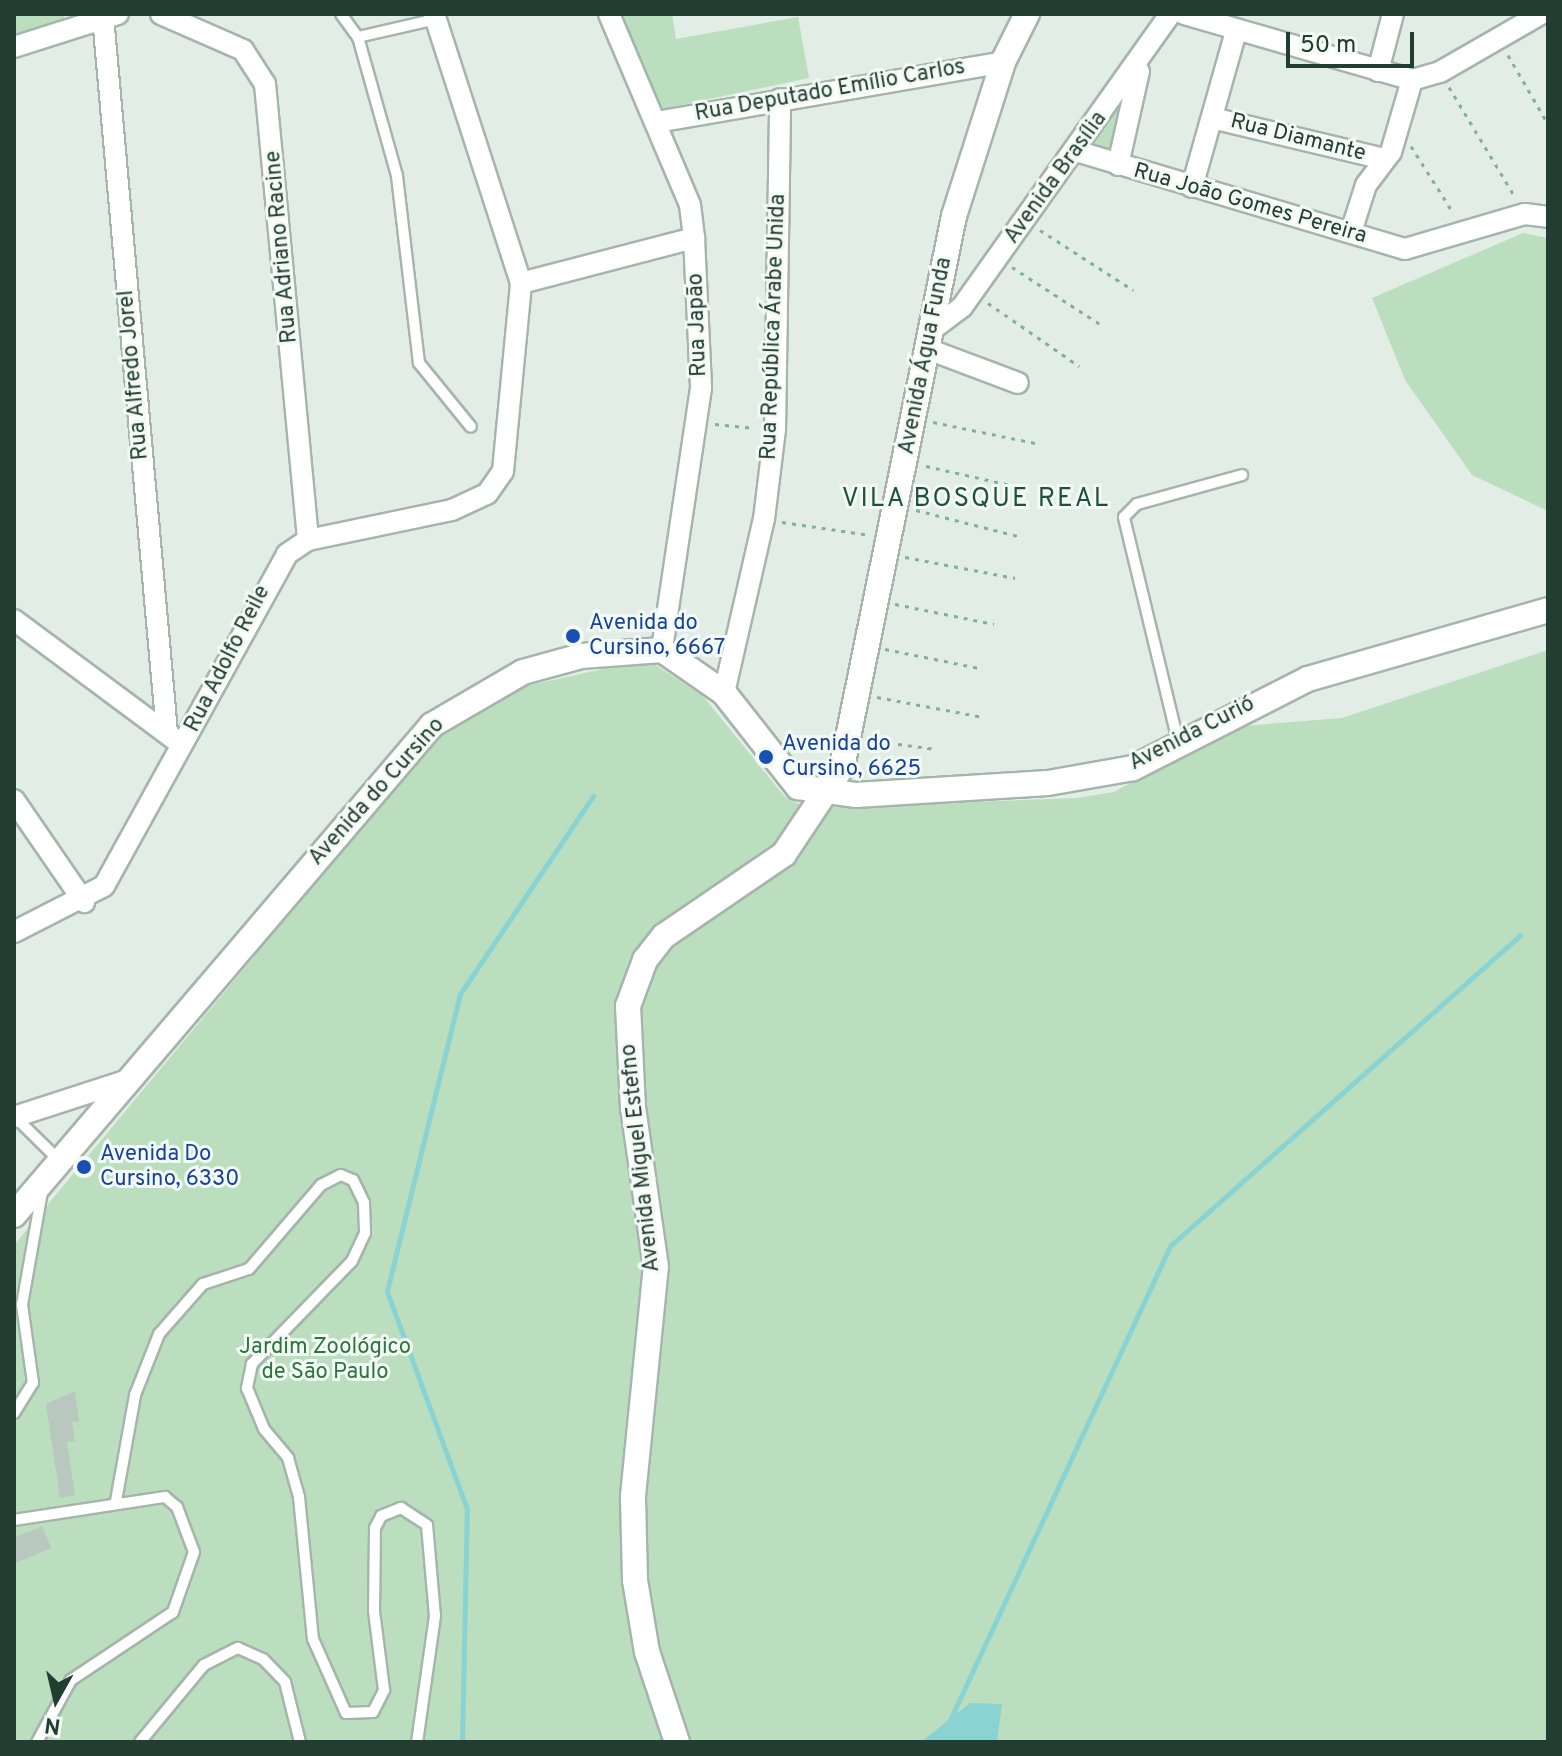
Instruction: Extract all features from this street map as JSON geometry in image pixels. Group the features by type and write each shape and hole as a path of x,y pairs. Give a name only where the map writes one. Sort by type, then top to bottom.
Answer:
{"main road":[{"name":"Avenida Água Funda","path":"825,796 849,737 954,216 1003,62 1027,14"},
{"name":"Avenida Curió","path":"825,796 1098,777 1133,768 1178,741 1308,679 1548,610"},
{"path":"662,650 724,693 786,777 825,796"},
{"name":"Avenida do Cursino","path":"14,1215 454,708 523,672 581,656 662,650"},
{"name":"Avenida Miguel Estefno","path":"677,1742 647,1652 635,1580 633,1496 656,1267 633,1108 628,1006 645,960 664,936 784,854 825,796"}],"street":[{"name":"Rua Adriano Racine","path":"161,14 243,50 265,84 308,540"},
{"name":"Rua Japão","path":"609,14 657,122 694,238 698,423 662,650"},
{"name":"Avenida Brasília","path":"927,340 999,258 1024,219 1141,61 1170,14"},
{"path":"1184,14 1236,32 1412,80 1440,72 1540,14"},
{"path":"1378,71 1393,14"},
{"path":"14,47 110,15"},
{"name":"Rua Alfredo Jorel","path":"110,15 167,732"},
{"path":"435,17 521,283 694,238"},
{"path":"1192,187 1236,32"},
{"path":"1118,165 1141,61"},
{"name":"Rua Deputado Emílio Carlos","path":"657,122 1003,62"},
{"path":"1351,232 1399,127 1412,80"},
{"name":"Rua República Árabe Unida","path":"724,693 764,519 775,430 780,99"},
{"name":"Rua Diamante","path":"1212,118 1384,159"},
{"name":"Rua João Gomes Pereira","path":"1076,151 1351,232 1426,249 1467,234"},
{"path":"1467,234 1525,214 1548,217"},
{"name":"Rua Adolfo Reile","path":"14,932 84,902 112,874 184,747 274,568 308,540 452,510 487,494 503,471 521,283"},
{"path":"927,340 1018,383"},
{"path":"14,620 184,747"},
{"path":"14,800 84,902"},
{"path":"14,1116 128,1080"}],"lane":[{"path":"341,14 358,37 397,176 419,363 471,427"},
{"path":"358,37 435,17"},
{"path":"1178,741 1124,517 1137,504 1242,475"},
{"path":"14,1116 60,1161"},
{"path":"116,1501 135,1395 159,1334 203,1284 249,1269 321,1185 341,1175 353,1180 364,1203 365,1233 352,1261 252,1364 247,1388 264,1429 288,1458 299,1497 313,1639 346,1713 373,1712 384,1690 375,1528 381,1516 401,1508 427,1525 435,1616 417,1742"},
{"path":"14,1413 33,1383 34,1346 18,1307 43,1181"},
{"path":"14,1520 116,1501 165,1497 177,1507 194,1568 163,1623 71,1680 37,1742"},
{"path":"140,1742 204,1665 238,1648 263,1659 285,1682 300,1742"}],"path":[{"path":"1498,37 1548,124"},
{"path":"1440,72 1525,214"},
{"path":"1399,127 1467,234"},
{"path":"1024,219 1133,290"},
{"path":"999,258 1103,326"},
{"path":"972,292 1079,366"},
{"path":"913,418 1040,444"},
{"path":"698,423 775,430"},
{"path":"906,462 1024,488"},
{"path":"897,505 1018,536"},
{"path":"764,519 1015,578"},
{"path":"876,599 994,624"},
{"path":"866,645 979,668"},
{"path":"857,693 983,717"},
{"path":"849,737 935,749"}],"green space":[{"path":"14,14 64,14 64,22 14,37"},
{"path":"672,14 676,39 798,17 809,78 662,109 621,16"},
{"path":"1131,83 1115,158 1086,146"},
{"path":"1523,233 1548,238 1548,511 1472,475 1405,380 1372,298"},
{"name":"Jardim Zoológico de São Paulo","path":"1548,650 1548,1742 14,1742 14,1245 440,733 512,689 635,662 654,664 703,696 784,796 806,808 1077,798 1114,792 1231,727 1342,718"}],"water":[{"path":"970,1703 1002,1704 997,1742 921,1742"}],"building":[{"path":"75,1391 79,1421 72,1422 75,1441 67,1442 75,1495 60,1498 46,1404"},
{"path":"42,1526 51,1548 14,1564 14,1538"}],"waterway":[{"path":"462,1742 467,1509 387,1291 460,994 593,796"},
{"path":"950,1720 1170,1246 1520,935"}],"place":[{"name":"Avenida do Cursino, 6667","path":"573,636"},
{"name":"Avenida do Cursino, 6625","path":"766,757"},
{"name":"Avenida Do Cursino, 6330","path":"84,1167"}],"district":[{"name":"VILA BOSQUE REAL","path":"976,500"}]}
